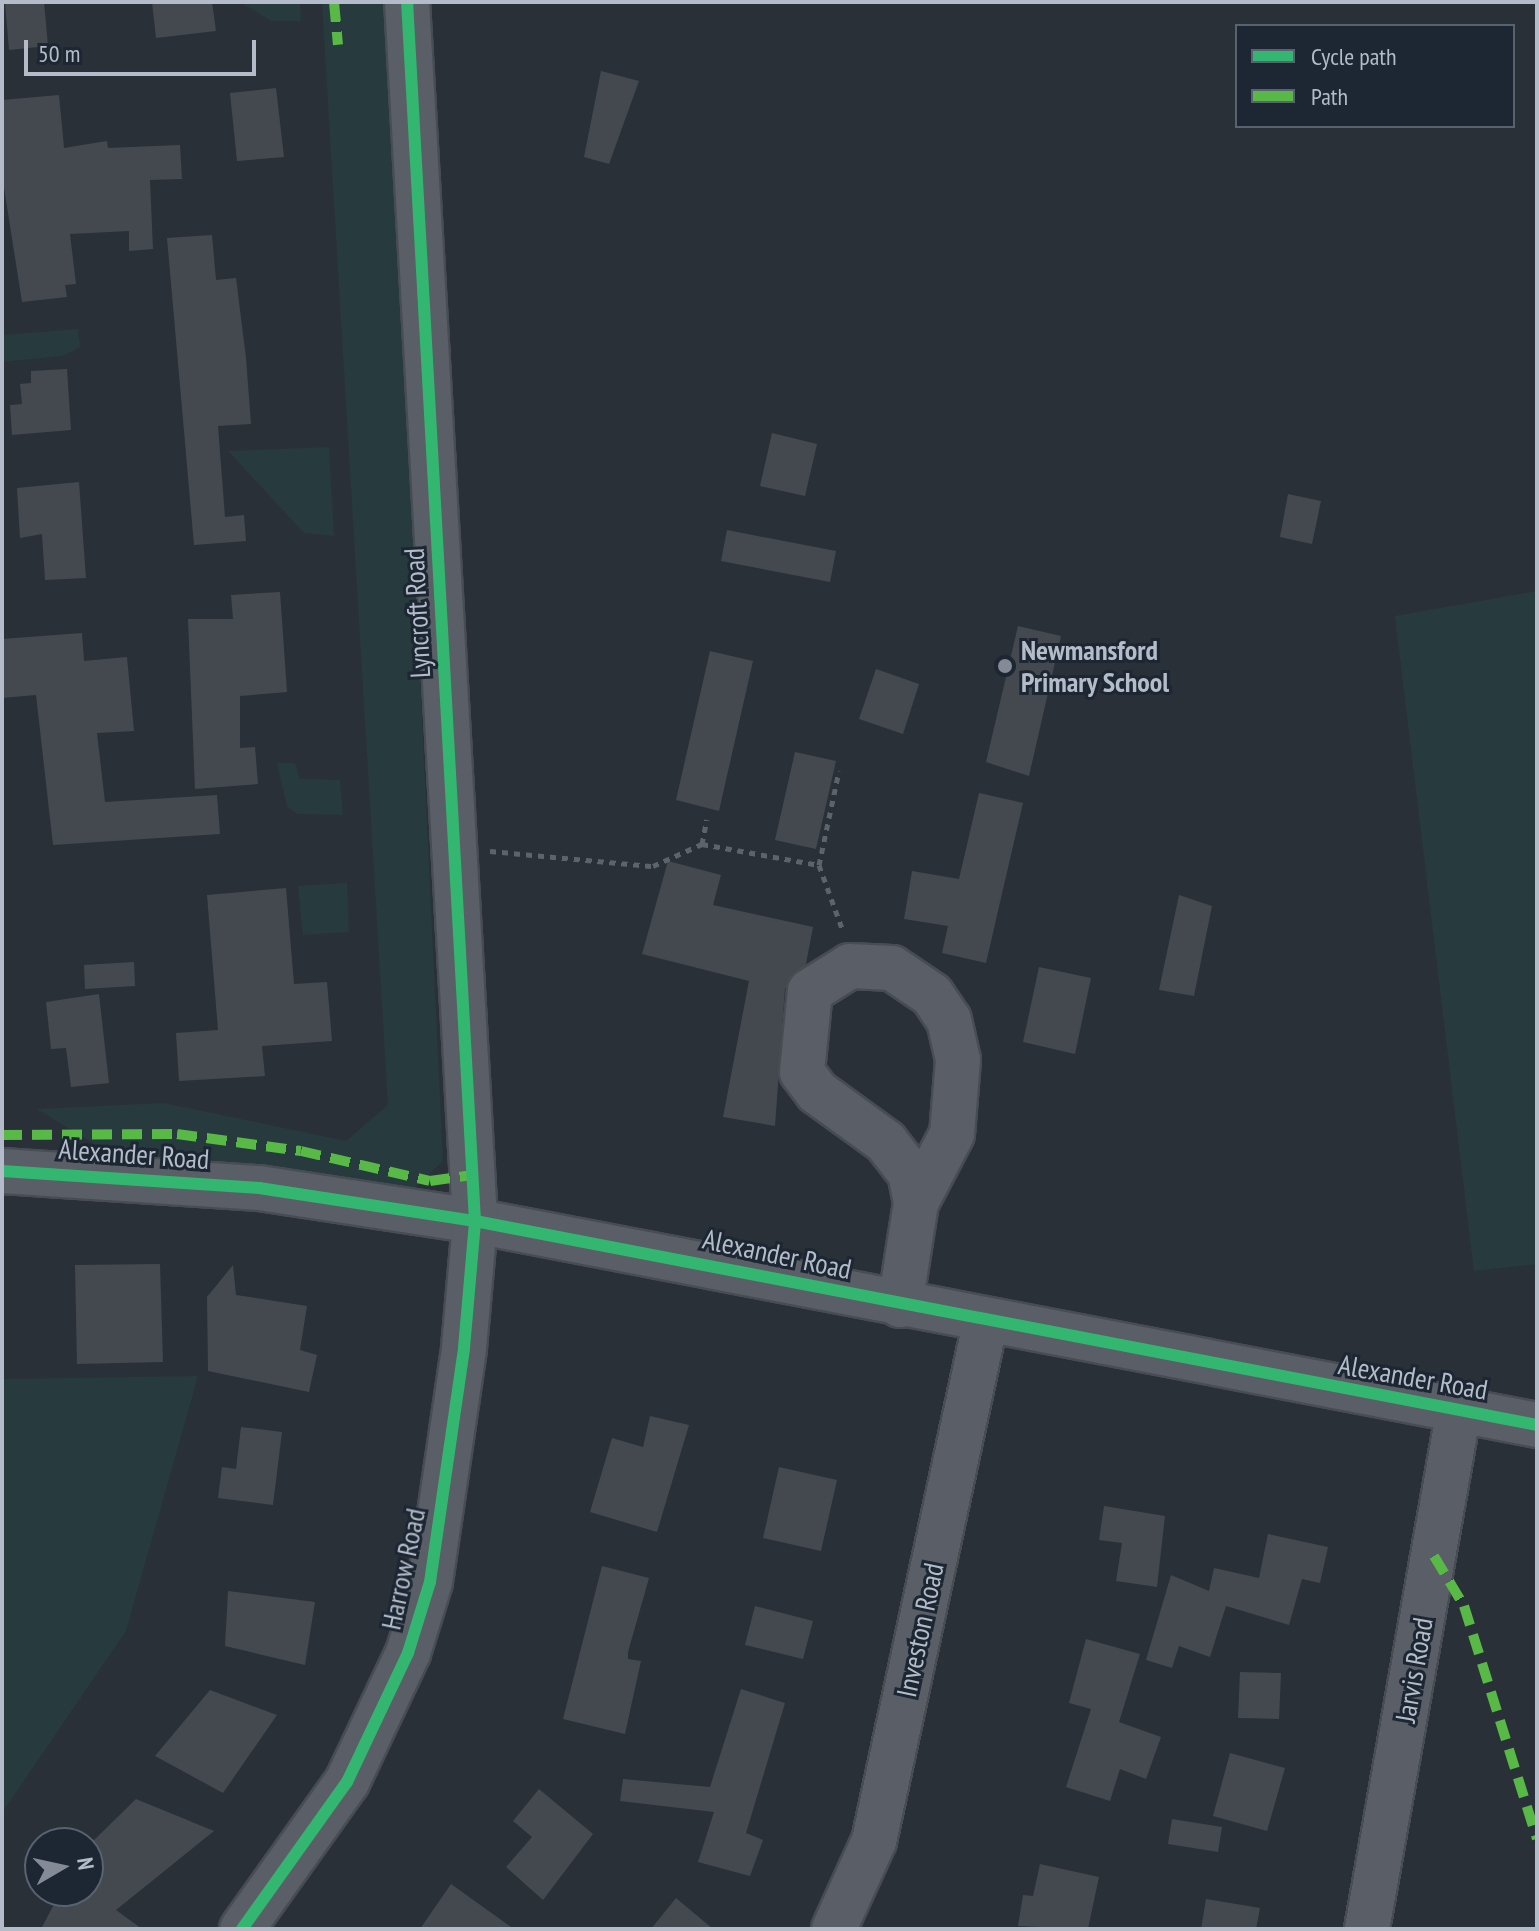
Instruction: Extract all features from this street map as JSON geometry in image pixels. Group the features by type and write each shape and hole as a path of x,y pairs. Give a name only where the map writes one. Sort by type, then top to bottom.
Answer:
{"street":[{"name":"Lyncroft Road","path":"407,2 475,1221"},
{"path":"900,1305 916,1203 952,1134 958,1072 949,1020 932,995 892,968 850,966 810,991 802,1072 817,1092 886,1142 910,1173 916,1203"},
{"name":"Alexander Road","path":"2,1171 259,1188 475,1221 985,1324 1537,1425"},
{"name":"Harrow Road","path":"242,1929 347,1782 408,1653 430,1582 475,1221"},
{"name":"Investon Road","path":"834,1929 874,1841 985,1324"},
{"name":"Jarvis Road","path":"1367,1929 1459,1410"}],"path":[{"path":"839,771 819,865 847,926 839,936"},
{"path":"702,844 707,819"},
{"path":"453,847 653,866 702,844 819,865"}],"green space":[{"path":"240,2 300,2 301,21 271,21"},
{"path":"322,2 388,2 443,1161 410,1192 107,1152 37,1109 164,1103 346,1141 388,1105"},
{"path":"78,329 80,347 62,356 2,362 2,335"},
{"path":"329,447 334,536 304,533 228,451"},
{"path":"1537,591 1537,1264 1474,1271 1395,616"},
{"path":"277,763 295,763 300,779 340,780 343,815 297,814 287,806"},
{"path":"347,883 349,932 303,935 298,886"},
{"path":"198,1376 126,1631 2,1813 2,1379"}],"building":[{"path":"5,2 44,2 48,46 9,50"},
{"path":"152,2 212,2 216,31 156,38"},
{"path":"601,71 639,81 609,164 584,157"},
{"path":"276,88 284,157 237,161 230,93"},
{"path":"59,95 64,148 107,141 108,148 180,145 182,179 150,180 153,249 129,251 129,231 70,234 76,284 65,285 67,297 22,302 2,175 2,100"},
{"path":"212,235 216,280 236,278 246,358 251,424 218,426 225,517 244,515 246,541 194,545 167,238"},
{"path":"67,369 71,430 12,435 10,405 22,404 20,384 31,383 31,371"},
{"path":"772,433 817,444 805,496 760,486"},
{"path":"79,482 86,578 45,580 42,534 20,538 17,488"},
{"path":"1288,494 1321,501 1312,544 1280,537"},
{"path":"727,530 836,551 830,582 721,561"},
{"path":"280,592 287,692 240,696 240,748 255,747 258,784 195,789 188,619 233,619 231,595"},
{"path":"1018,626 1061,636 1029,776 986,762"},
{"path":"82,633 84,661 127,657 134,731 97,733 105,802 217,795 220,834 53,845 36,695 2,698 2,639"},
{"path":"710,651 753,661 719,811 676,800"},
{"path":"876,669 919,684 903,734 859,719"},
{"path":"795,752 836,761 816,849 775,840"},
{"path":"979,793 1023,803 986,963 942,953 948,926 904,919 912,871 959,879"},
{"path":"668,861 721,875 713,905 813,927 806,964 785,989 775,1126 723,1117 749,981 642,954"},
{"path":"286,888 294,984 327,982 332,1041 262,1046 265,1076 179,1081 176,1033 218,1030 207,895"},
{"path":"1179,895 1212,906 1194,996 1159,990"},
{"path":"134,962 135,986 85,989 84,965"},
{"path":"1039,967 1091,978 1075,1054 1023,1042"},
{"path":"99,994 109,1083 71,1087 66,1048 51,1049 46,1002"},
{"path":"160,1264 163,1362 77,1364 75,1265"},
{"path":"233,1265 236,1295 307,1306 300,1350 317,1355 309,1392 208,1371 207,1297"},
{"path":"650,1416 689,1425 657,1532 590,1512 612,1438 643,1447"},
{"path":"241,1427 282,1432 273,1505 218,1498 222,1467 236,1469"},
{"path":"779,1467 837,1480 821,1551 763,1538"},
{"path":"1104,1506 1165,1516 1157,1587 1116,1581 1122,1543 1099,1540"},
{"path":"1268,1534 1328,1547 1320,1583 1302,1579 1289,1625 1226,1606 1210,1657 1179,1646 1172,1668 1146,1660 1171,1575 1209,1591 1214,1568 1259,1578"},
{"path":"602,1566 649,1578 628,1652 628,1659 641,1661 625,1734 563,1719"},
{"path":"228,1591 315,1602 305,1665 225,1646"},
{"path":"755,1606 813,1621 803,1659 745,1645"},
{"path":"1086,1639 1140,1654 1119,1722 1161,1737 1146,1779 1120,1769 1110,1801 1066,1787 1091,1709 1069,1703"},
{"path":"1240,1672 1281,1673 1279,1719 1238,1718"},
{"path":"741,1689 785,1703 746,1833 763,1840 750,1876 698,1862 714,1812 620,1801 623,1779 710,1787"},
{"path":"210,1690 277,1715 223,1793 155,1756"},
{"path":"1230,1753 1285,1768 1267,1831 1213,1816"},
{"path":"539,1789 593,1834 543,1900 506,1867 532,1837 513,1821"},
{"path":"136,1799 214,1831 116,1910 142,1929 41,1929 53,1907 104,1907 104,1830"},
{"path":"1172,1819 1222,1827 1218,1852 1168,1844"},
{"path":"1040,1864 1099,1877 1088,1929 1018,1926 1023,1895 1033,1896"},
{"path":"451,1884 514,1929 420,1929"},
{"path":"676,1898 713,1929 651,1929"},
{"path":"1206,1899 1260,1908 1256,1929 1201,1929"}],"marked path":[{"path":"334,2 338,45"},
{"path":"2,1135 177,1134 301,1151 430,1181 472,1175"},
{"path":"1434,1556 1464,1606 1537,1839"}],"cycle path":[{"path":"242,1929 347,1782 408,1653 430,1582 464,1348 475,1221 407,2"},
{"path":"2,1171 259,1188 475,1221 1537,1425"}],"place":[{"name":"Newmansford Primary School","path":"1005,666"}]}
